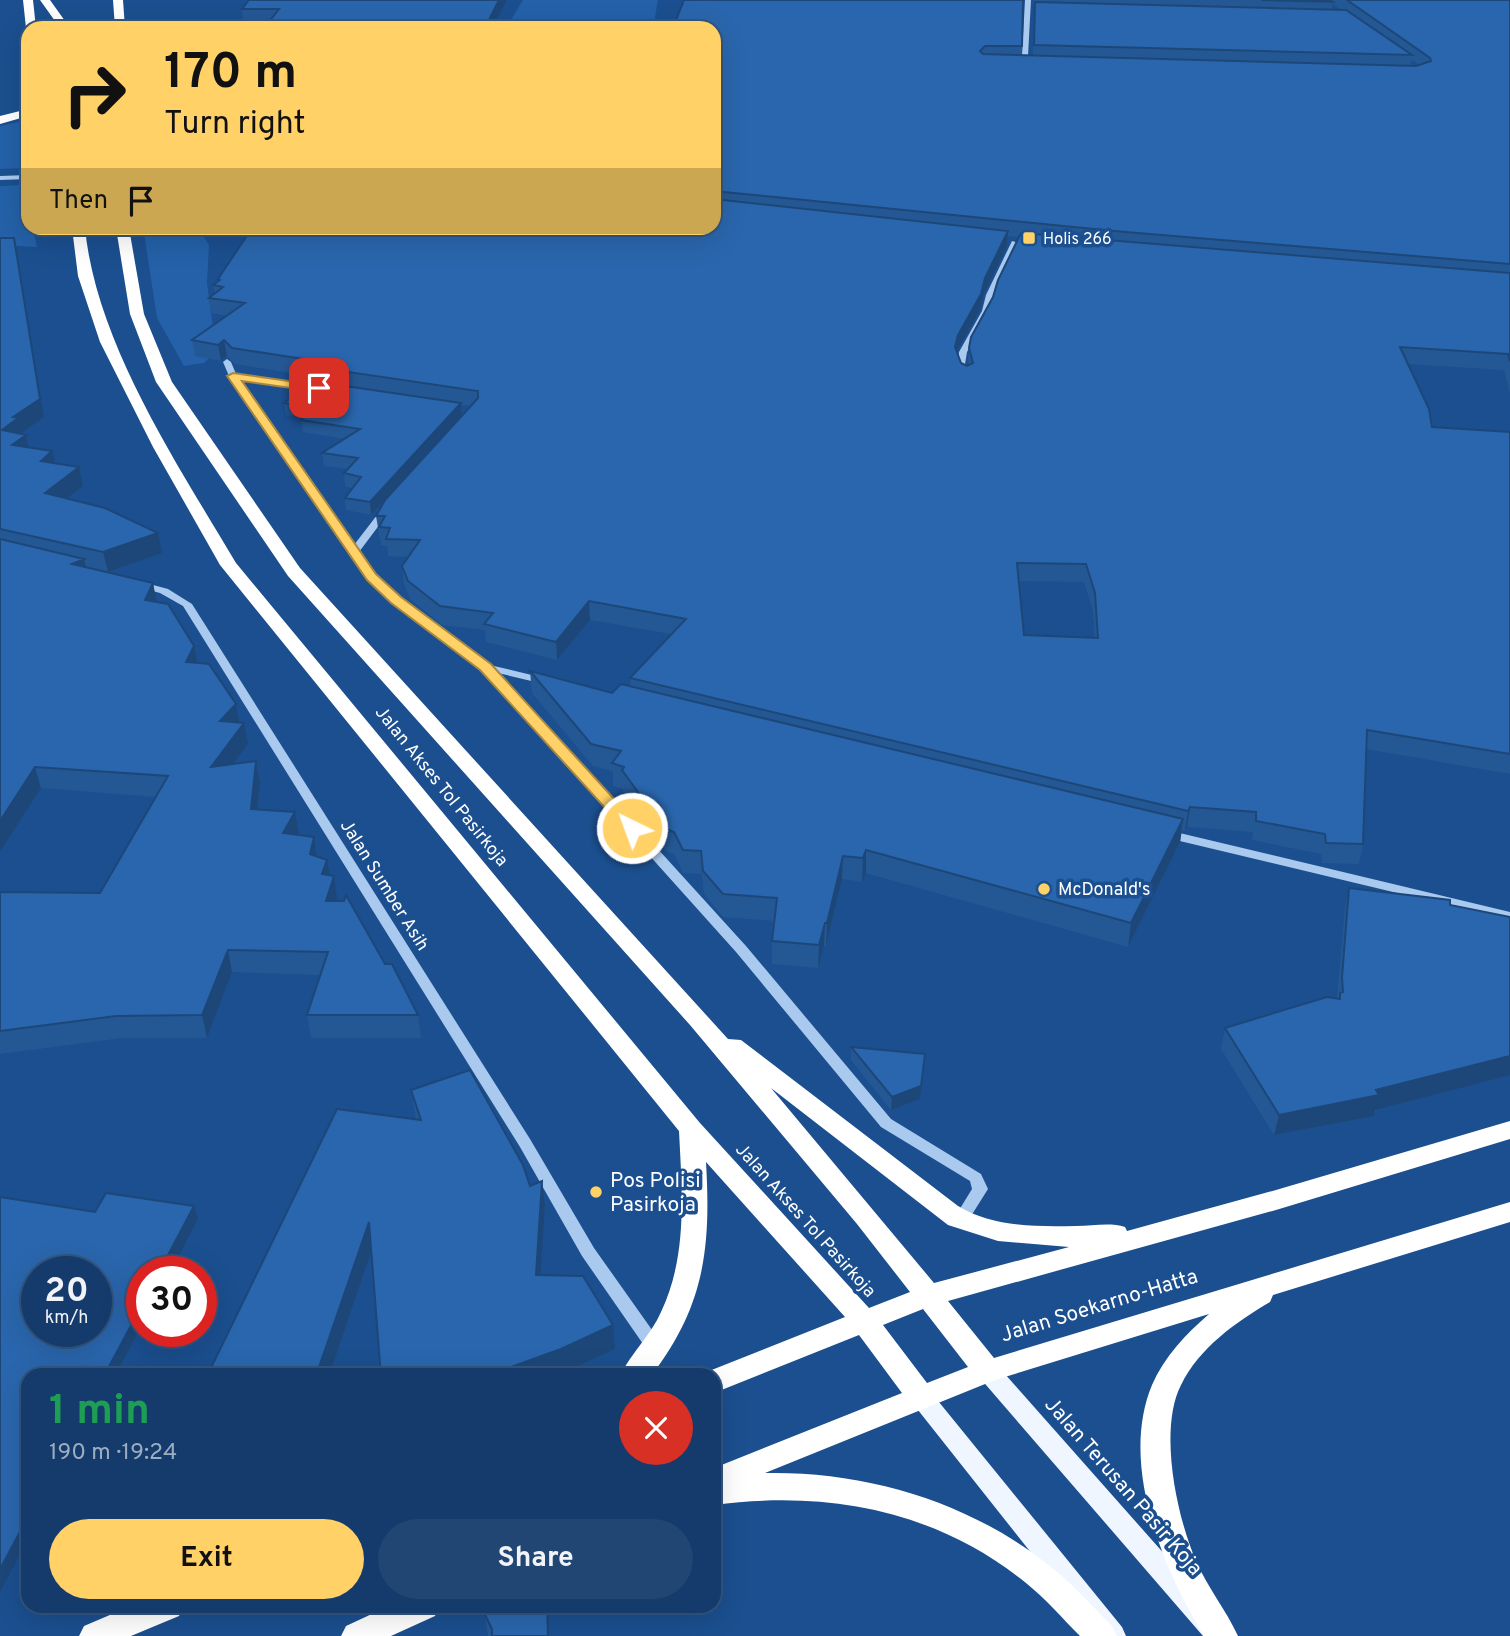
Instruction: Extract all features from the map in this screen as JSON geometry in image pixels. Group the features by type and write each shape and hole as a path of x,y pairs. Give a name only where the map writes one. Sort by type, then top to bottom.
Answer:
{"highway":[{"path":"28,0 30,21"},
{"path":"45,0 60,21"},
{"path":"118,0 120,21"},
{"path":"0,120 21,114"},
{"name":"Jalan Akses Tol Pasirkoja","path":"78,235 79,260 103,337 171,467 229,565 691,1129 864,1320 922,1398"},
{"name":"Jalan Akses Tol Pasirkoja","path":"123,235 136,314 164,382 294,572 698,1019 930,1296 988,1371"},
{"path":"698,1019 929,1199 961,1220 1003,1231 1088,1237 1134,1233 1235,1211"},
{"path":"641,1368 656,1350 683,1295 694,1240 691,1129"},
{"path":"721,1378 930,1296 1235,1211 1510,1130"},
{"name":"Jalan Soekarno-Hatta","path":"721,1478 988,1371 1510,1212"},
{"path":"1221,1636 1200,1603 1176,1556 1161,1510 1155,1464 1158,1421 1167,1382 1192,1346 1227,1316 1286,1279"},
{"path":"721,1491 782,1485 833,1487 883,1497 934,1514 983,1537 1029,1567 1101,1636"},
{"path":"95,1636 151,1613"},
{"path":"357,1636 408,1613"}],"main road":[{"name":"Jalan Terusan Pasir Koja","path":"988,1371 1221,1636"},
{"path":"922,1398 1114,1636"}],"street":[{"path":"1027,64 1025,38 1028,0"},
{"path":"1029,11 1042,12"},
{"path":"1016,64 1041,65"},
{"path":"0,178 21,177"},
{"path":"1002,241 1028,244"},
{"path":"966,377 961,364 963,352 986,311 990,295 1015,243"},
{"path":"228,362 233,376 372,577 396,600 485,667 741,949 886,1123 976,1178 980,1189 961,1220"},
{"path":"233,376 332,390"},
{"path":"354,552 394,500"},
{"name":"Jalan Sumber Asih","path":"128,582 164,591 187,604 524,1143 588,1252 656,1350"},
{"path":"485,667 554,683"},
{"path":"1154,830 1510,916"}],"shaded area":[{"path":"523,0 658,0 654,21 510,21"},
{"path":"21,122 21,168 0,169 0,126"},
{"path":"21,185 21,235 34,235 37,247 0,245 0,186"},
{"path":"144,235 203,235 209,245 207,283 216,351 204,363 184,366 157,318"}],"building":[{"path":"249,0 499,0 488,21 270,21 279,9 242,9"},
{"path":"684,0 1023,0 1022,46 985,46 980,51 983,54 1416,66 1431,61 1430,58 1347,0 1510,0 1510,264 1114,231 721,192 721,21 676,21"},
{"path":"1261,0 1330,0 1333,2"},
{"path":"1035,2 1346,10 1412,55 1034,45"},
{"path":"721,200 1008,231 985,278 981,294 958,335 955,347 961,363 967,366 973,363 969,348 971,337 993,297 998,280 1021,233 1510,273 1510,362 1508,354 1400,347 1429,409 1432,427 1510,432 1510,754 1367,730 1363,844 1326,843 1325,834 1256,821 1256,812 1190,807 1188,811 630,678 686,619 589,601 556,642 484,624 493,613 440,606 408,581 402,566 420,540 386,539 390,528 379,527 385,516 376,516 385,500 478,398 478,391 321,368 323,362 232,348 224,340 218,345 192,340 245,303 209,298 223,287 213,285 220,280 218,279 247,235 721,235","holes":["1017,563 1086,564 1095,593 1098,638 1024,635"]},
{"path":"0,238 14,238 40,399 13,417 18,418 2,430 26,435 12,445 52,451 41,461 79,467 45,493 105,508 158,533 103,552 0,529"},
{"path":"311,381 461,403 370,502 345,498 361,477 344,473 358,458 322,453 360,429 301,420 316,407 284,403"},
{"path":"0,539 84,559 72,564 153,583 145,600 168,604 194,646 186,662 209,664 236,704 220,721 244,723 211,767 256,761 251,809 295,812 283,833 314,837 310,854 327,860 322,874 334,876 326,901 344,901 346,895 385,964 392,964 418,1015 307,1015 328,952 228,950 202,1015 116,1016 0,1031 0,892 100,893 168,776 35,767 0,821"},
{"path":"530,671 612,693 621,684 1183,819 1131,923 866,850 863,858 843,856 819,945 772,941 777,898 723,894 703,871 701,851 683,850 674,832 664,828 622,770 624,767 612,763 621,751 591,744"},
{"path":"1349,888 1450,900 1450,905 1510,917 1510,1056 1376,1090 1379,1095 1279,1115 1225,1028 1327,997 1340,999 1340,993 1343,992"},
{"path":"851,1047 925,1054 921,1086 892,1097"},
{"path":"470,1070 523,1165 530,1186 542,1181 536,1275 583,1276 613,1325 561,1349 508,1368 380,1368 369,1222 319,1368 211,1368 337,1109 421,1120 411,1090"},
{"path":"106,1193 194,1206 167,1256 126,1256 126,1335 108,1368 21,1368 21,1530 0,1569 0,1197 95,1212"},
{"path":"484,1613 547,1613 548,1636 492,1636 492,1629"}],"place":[{"name":"Holis 266","path":"1029,238"},
{"name":"McDonald's","path":"1044,889"},
{"name":"Pos Polisi Pasirkoja","path":"596,1192"}],"route":[{"path":"319,388 233,376 372,577 396,600 485,667 632,828"}]}
